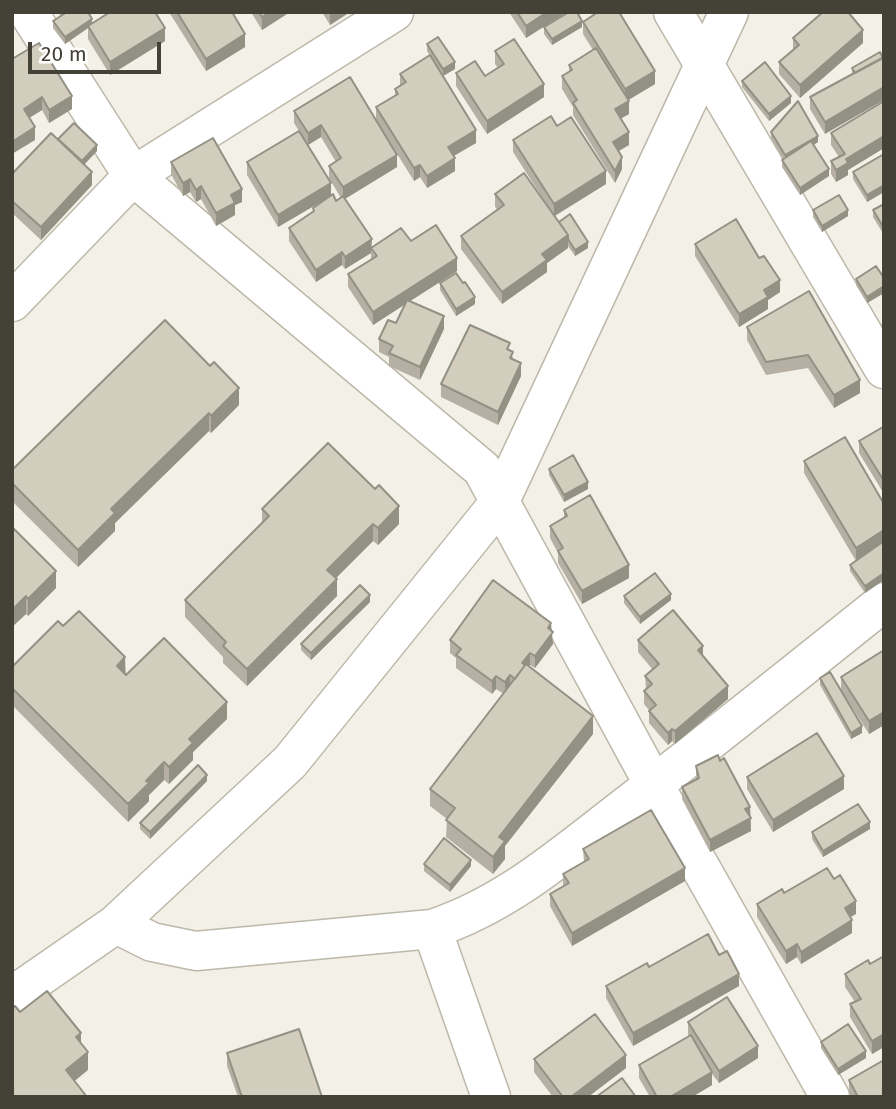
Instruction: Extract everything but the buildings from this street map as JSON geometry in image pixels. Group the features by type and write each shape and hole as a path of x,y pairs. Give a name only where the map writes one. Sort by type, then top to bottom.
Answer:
{"street":[{"path":"28,12 133,176 482,469 654,785 830,1097"},
{"path":"12,302 133,176 394,12"},
{"path":"673,12 884,369"},
{"path":"12,996 116,924 290,762 499,503 729,12"},
{"path":"116,924 152,942 196,951 432,929 460,920 518,889 884,602"},
{"path":"432,929 491,1097"}]}
